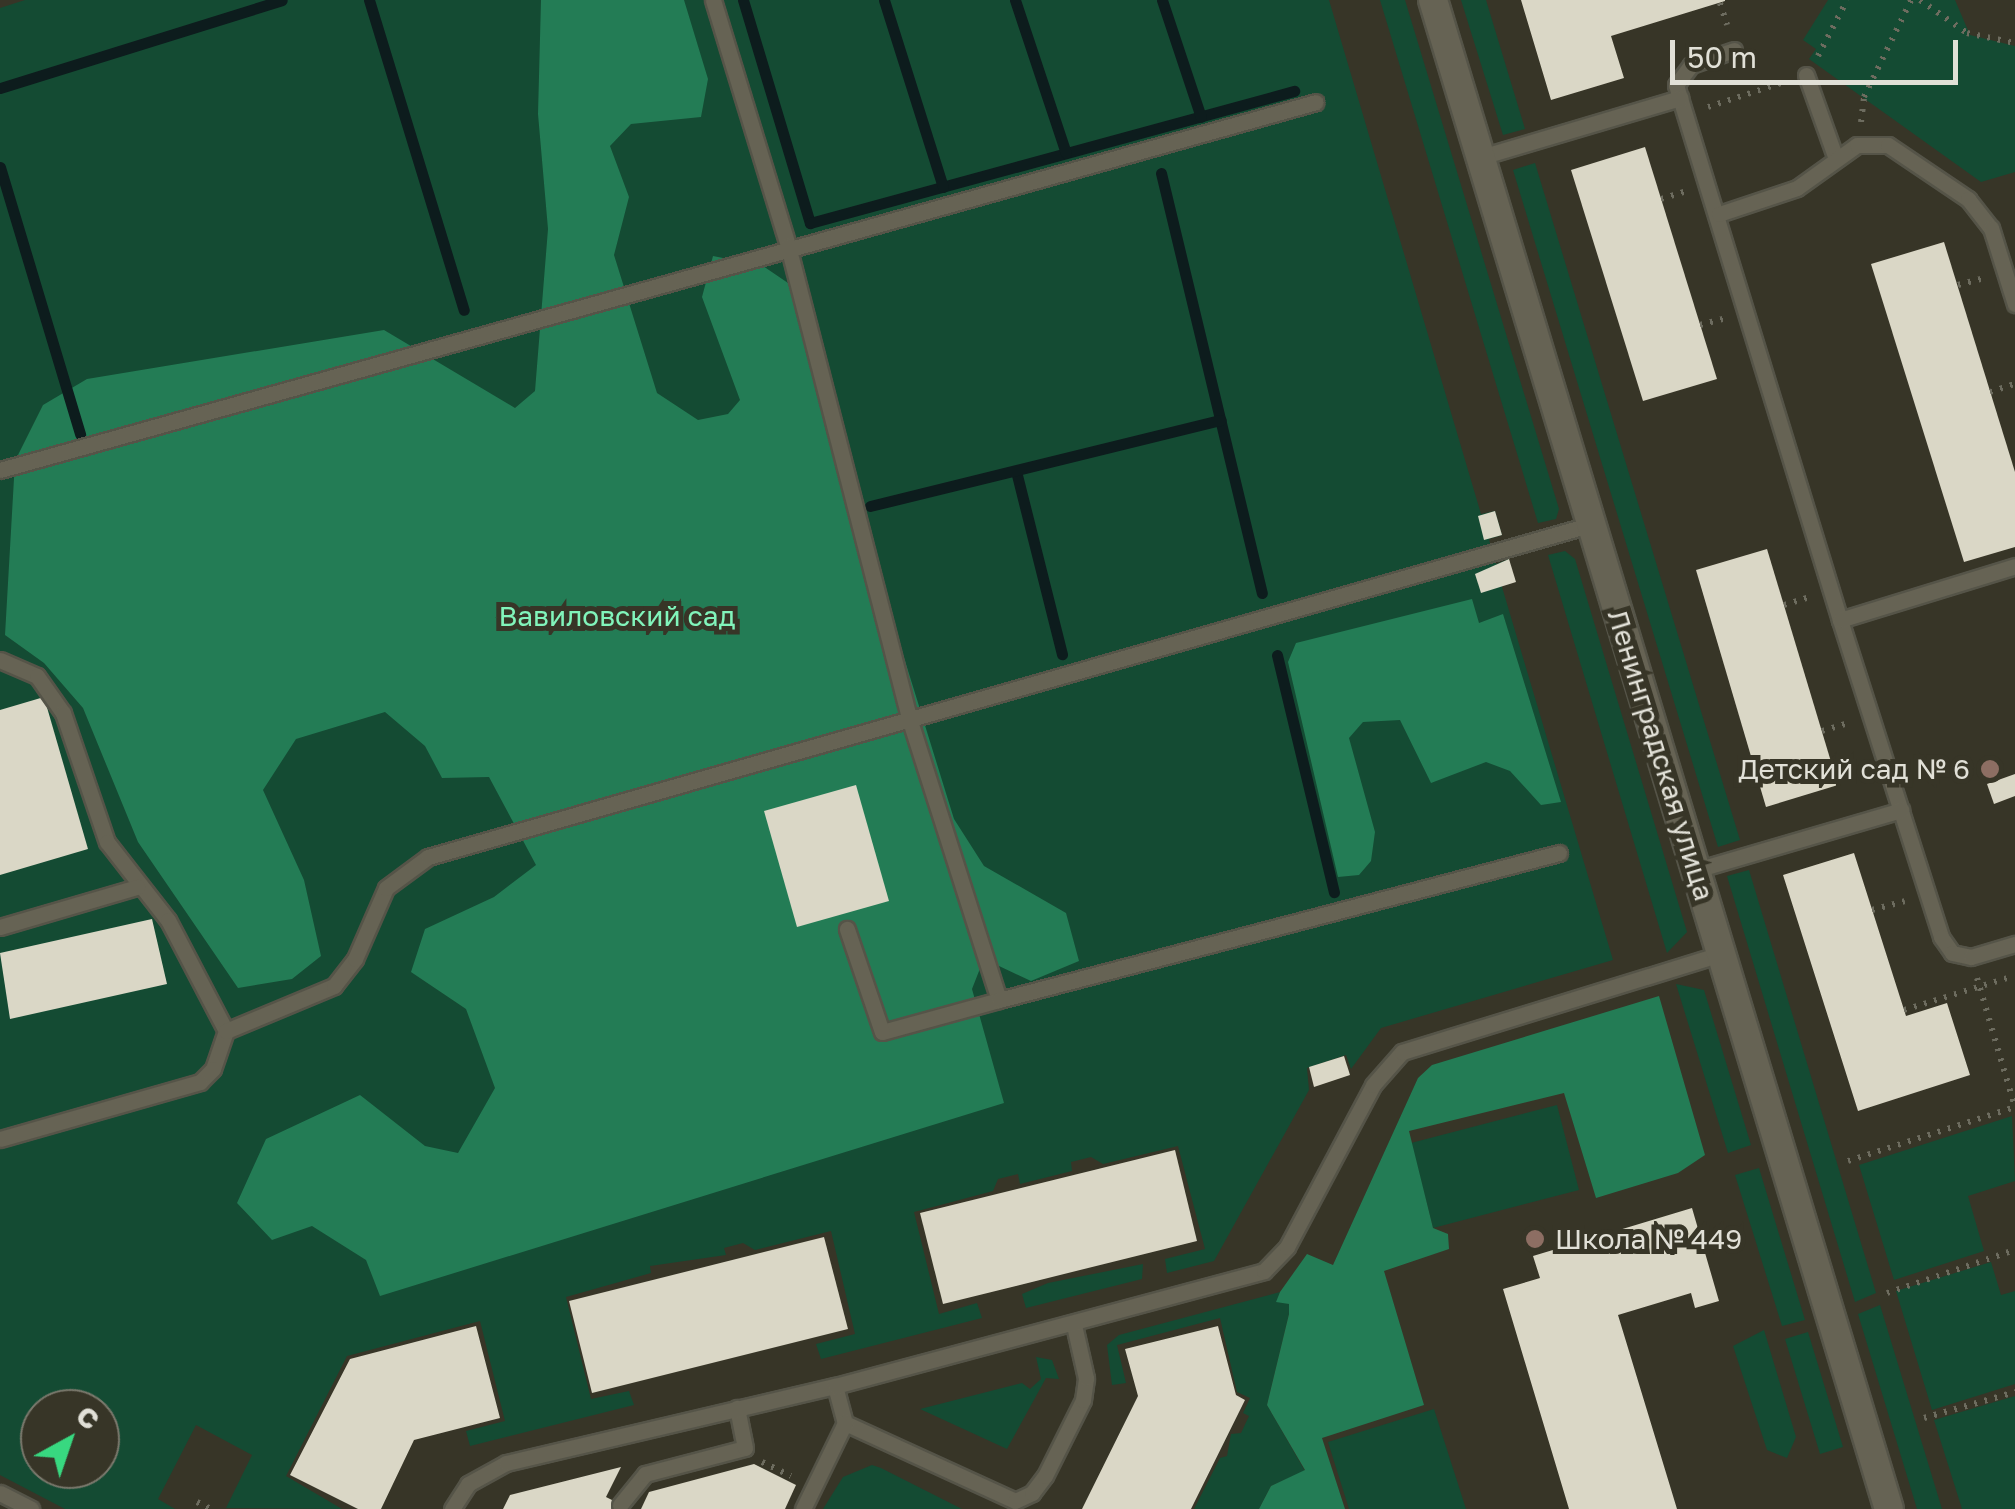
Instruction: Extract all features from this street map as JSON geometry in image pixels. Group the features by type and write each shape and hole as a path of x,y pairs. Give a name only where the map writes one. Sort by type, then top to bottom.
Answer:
{"street":[{"name":"Ленинградская улица","path":"1433,0 1890,1509"}],"lane":[{"path":"713,0 788,246 910,720 999,1000"},
{"path":"1734,50 1680,73 1680,98 1719,214 1840,620 1941,937 1952,953 1971,957 2015,944"},
{"path":"1806,75 1835,156"},
{"path":"1480,157 1680,98"},
{"path":"0,470 788,246 1316,102"},
{"path":"1719,214 1797,188 1835,156 1858,145 1900,151 1968,199 1991,228 2015,304"},
{"path":"226,1031 334,986 355,959 386,888 412,864 1592,524"},
{"path":"1840,620 2015,566"},
{"path":"0,660 36,676 63,713 106,842 137,887 168,920 226,1031 214,1069 200,1082 0,1139"},
{"path":"1696,870 1901,810"},
{"path":"847,929 882,1032 1559,852"},
{"path":"0,927 137,887"},
{"path":"452,1509 468,1484 506,1463 835,1386 1250,1277 1277,1261 1373,1085 1402,1052 1721,954"},
{"path":"845,1423 996,1496 1015,1500 1032,1493 1083,1400 1086,1378 1074,1325"},
{"path":"803,1509 845,1423 835,1386"},
{"path":"620,1504 645,1474 745,1448 737,1408"},
{"path":"0,1493 31,1509"}],"path":[{"path":"1686,115 1806,75 1847,0"},
{"path":"1858,145 1864,97 1911,0"},
{"path":"1920,0 1967,33 2015,43"},
{"path":"1990,392 2015,384"},
{"path":"1848,1162 2015,1107 1971,957"},
{"path":"1904,1010 2015,976"},
{"path":"1886,1293 2015,1250"},
{"path":"1924,1418 2015,1392"},
{"path":"197,1502 211,1509"}],"green space":[{"name":"Вавиловский сад","path":"25,0 1329,0 1481,514 1495,511 1502,535 1489,539 1492,552 1496,564 1509,559 1502,587 1613,960 1381,1028 1351,1069 1346,1055 1307,1068 1309,1090 1214,1261 1167,1273 1165,1259 1205,1249 1178,1146 1103,1164 1091,1157 1071,1162 1072,1171 1020,1184 1018,1174 998,1179 993,1191 914,1212 939,1314 977,1303 982,1318 821,1359 816,1344 855,1334 831,1231 755,1250 743,1243 724,1248 726,1255 650,1266 651,1273 566,1297 591,1399 629,1391 634,1405 470,1446 466,1431 505,1421 480,1321 347,1356 286,1476 342,1509 226,1508 252,1455 196,1425 158,1499 175,1509 65,1509 27,1489 120,1489 120,1389 20,1389 20,1485 0,1475 0,8"},
{"path":"541,0 684,0 708,79 701,117 631,124 610,146 629,197 614,255 657,393 698,420 728,414 740,400 702,297 713,256 763,266 788,283 954,819 984,866 1066,913 1079,961 1031,981 999,966 981,966 972,989 1004,1103 380,1296 366,1260 312,1226 272,1240 237,1203 266,1139 360,1095 425,1146 458,1153 495,1088 466,1009 411,972 425,929 494,897 536,865 489,777 442,778 425,746 385,712 296,739 263,790 304,880 321,956 292,979 238,988 138,842 83,708 44,663 5,635 15,461 43,405 87,379 384,330 515,408 535,391 548,229 538,114"},
{"path":"1380,0 1405,0 1559,509 1556,519 1538,523"},
{"path":"1461,0 1486,0 1525,129 1503,135"},
{"path":"1828,0 1955,0 1970,35 2015,46 2015,172 1981,182 1809,59 1816,49 1803,40"},
{"path":"1535,163 1740,840 1718,847 1513,170"},
{"path":"1565,551 1575,559 1687,932 1667,953 1548,555"},
{"path":"1472,599 1479,623 1503,614 1561,802 1541,805 1510,771 1486,762 1431,783 1400,720 1363,722 1349,738 1375,832 1371,861 1359,875 1338,877 1288,662 1296,643"},
{"path":"1749,870 1876,1293 1855,1302 1727,876"},
{"path":"1676,984 1704,990 1751,1145 1728,1153"},
{"path":"1659,996 1705,1155 1678,1173 1596,1198 1564,1093 1409,1131 1433,1228 1448,1234 1449,1249 1384,1271 1424,1405 1322,1438 1345,1509 1259,1509 1271,1486 1305,1470 1267,1405 1289,1314 1289,1304 1276,1302 1307,1254 1333,1265 1418,1078 1432,1065"},
{"path":"1557,1105 1579,1190 1433,1228 1411,1143"},
{"path":"2012,1116 2015,1181 1968,1196 1984,1251 1894,1280 1859,1165"},
{"path":"1759,1168 1805,1320 1782,1326 1735,1175"},
{"path":"1991,1262 2001,1295 2015,1291 2015,1384 1932,1410 1896,1291"},
{"path":"1143,1264 1142,1279 1026,1308 1022,1294 1048,1283"},
{"path":"1280,1292 1277,1301 1290,1304 1289,1314 1267,1405 1305,1471 1271,1486 1259,1509 1194,1509 1220,1458 1227,1456 1231,1434 1241,1433 1249,1416 1243,1413 1250,1398 1237,1392 1220,1318 1117,1345 1126,1383 1112,1385 1107,1345 1119,1335"},
{"path":"1880,1305 1942,1509 1917,1509 1858,1314"},
{"path":"1764,1330 1796,1437 1787,1458 1767,1450 1733,1346"},
{"path":"1808,1332 1843,1447 1820,1454 1785,1339"},
{"path":"1036,1357 1052,1360 1059,1379 1046,1378 1007,1449 920,1409 1022,1383 1030,1389 1041,1379"},
{"path":"2015,1396 2015,1509 1962,1509 1934,1420"},
{"path":"1434,1409 1466,1509 1349,1509 1328,1442"},
{"path":"872,1465 962,1509 823,1509 843,1477"}],"building":[{"path":"1521,0 1725,1 1611,36 1624,78 1551,100"},
{"path":"1645,147 1717,379 1643,401 1571,170"},
{"path":"1944,242 2015,472 2015,547 1964,562 1871,264"},
{"path":"1495,511 1502,535 1484,540 1478,516"},
{"path":"1767,549 1838,785 1766,807 1696,570"},
{"path":"1509,559 1516,582 1481,593 1475,574"},
{"path":"44,697 88,849 0,875 0,710"},
{"path":"2015,774 2015,796 1994,804 1987,784"},
{"path":"856,785 889,901 797,927 764,811"},
{"path":"1854,853 1906,1016 1947,1003 1970,1075 1858,1111 1783,875"},
{"path":"152,919 167,984 10,1019 0,953"},
{"path":"1344,1056 1350,1075 1314,1087 1309,1067"},
{"path":"1175,1150 1197,1241 943,1304 920,1213"},
{"path":"1692,1208 1719,1301 1695,1308 1691,1293 1618,1315 1677,1509 1569,1509 1503,1289 1540,1278 1533,1256"},
{"path":"824,1237 848,1329 592,1393 569,1301"},
{"path":"476,1326 500,1418 414,1440 381,1509 358,1509 290,1475 350,1359"},
{"path":"1218,1326 1236,1395 1245,1400 1191,1509 1082,1509 1138,1396 1125,1349"},
{"path":"754,1464 796,1485 785,1509 641,1509 649,1492"},
{"path":"621,1467 606,1497 630,1509 503,1509 510,1495"}],"waterway":[{"path":"0,88 282,0"},
{"path":"369,0 464,310"},
{"path":"743,0 810,223 1294,91"},
{"path":"884,0 943,187"},
{"path":"1015,0 1066,153"},
{"path":"1162,0 1201,117"},
{"path":"0,167 80,434"},
{"path":"1161,173 1262,593"},
{"path":"870,506 1221,420"},
{"path":"1016,471 1062,654"},
{"path":"1277,655 1334,892"}],"place":[{"name":"Детский сад № 6","path":"1990,769"},
{"name":"Школа № 449","path":"1535,1239"}]}
